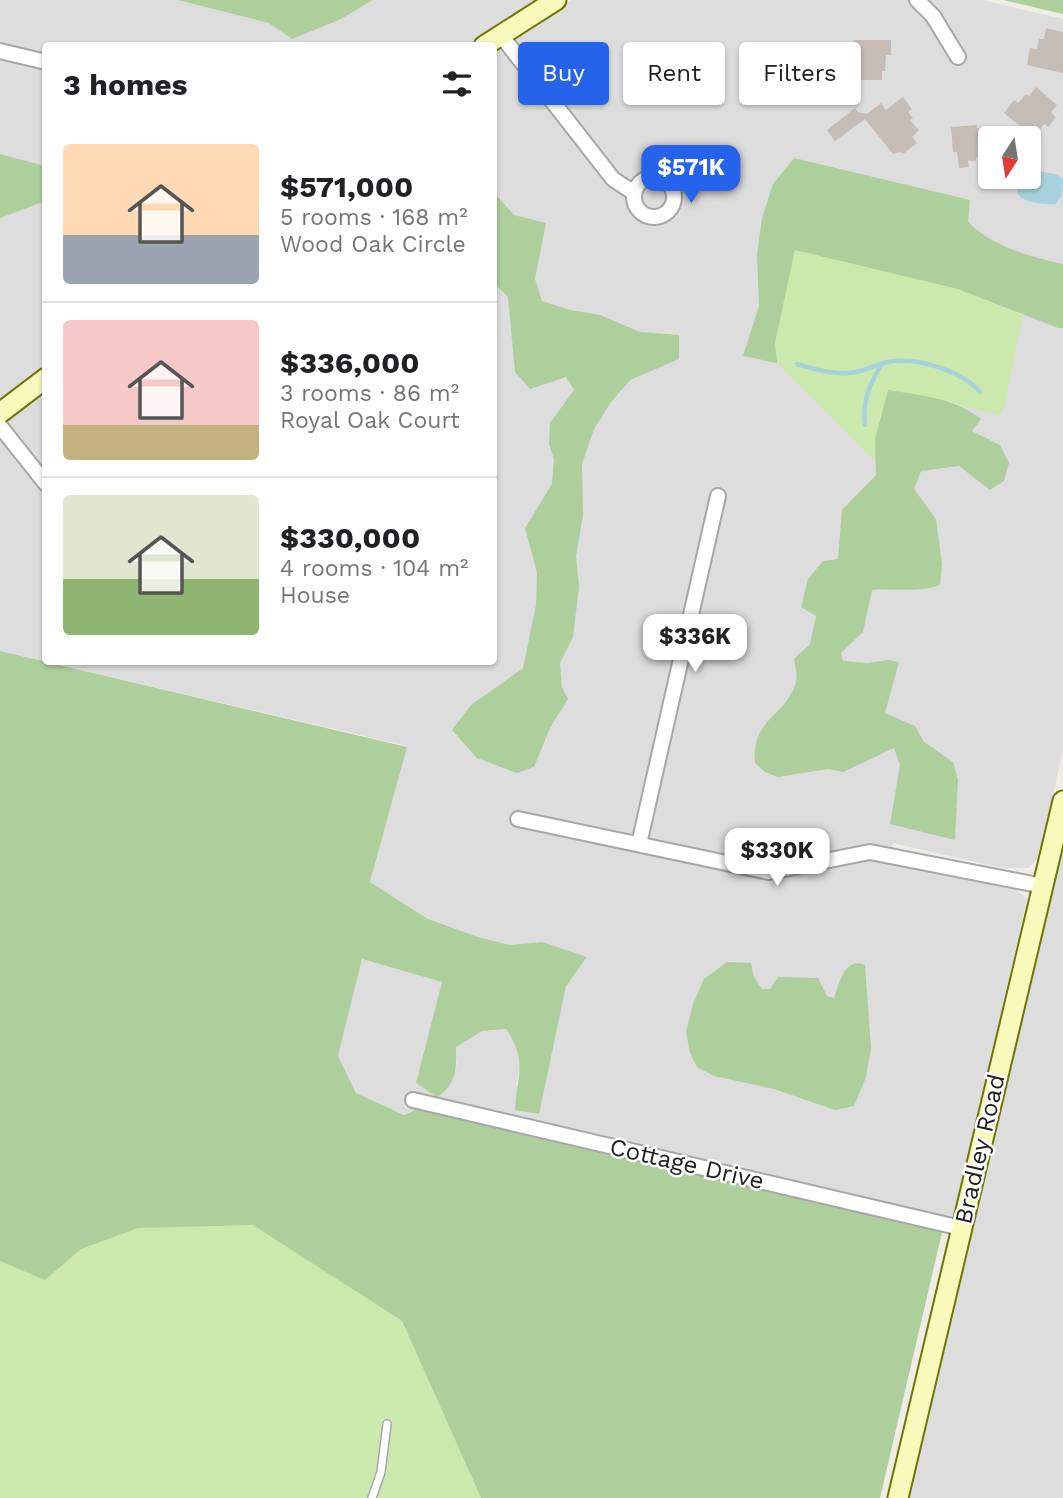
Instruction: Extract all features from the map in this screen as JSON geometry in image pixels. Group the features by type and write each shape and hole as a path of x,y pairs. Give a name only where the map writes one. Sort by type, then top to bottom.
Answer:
{"street":[{"path":"489,42 556,0"},
{"path":"917,0 933,16 958,57"},
{"path":"500,34 613,179 634,193"},
{"path":"0,51 42,60"},
{"path":"0,413 42,381"},
{"path":"0,426 42,479"},
{"path":"639,844 718,496"},
{"name":"Bradley Road","path":"898,1498 1063,801"},
{"path":"518,819 769,872 870,852 1043,886"},
{"name":"Cottage Drive","path":"413,1100 961,1228"}],"lane":[{"path":"372,1498 381,1472 387,1424"}],"shaded area":[{"path":"0,0 543,0 478,42 42,42 42,372 0,405"},
{"path":"573,0 982,0 1063,19 1063,750 1039,857 1029,868 1002,868 893,843 889,860 1011,885 1027,899 954,1219 423,1106 404,1115 356,1093 338,1056 362,959 442,982 457,1068 456,1047 482,1031 506,1029 518,1046 520,1067 516,1086 538,1114 566,986 542,942 510,945 428,919 370,882 407,746 60,665 497,665 497,46 544,15"},
{"path":"42,388 42,661 0,651 0,420"},
{"path":"1063,801 1063,1498 898,1498"}],"green space":[{"path":"178,0 373,0 339,20 292,39 269,23"},
{"path":"1003,0 1063,0 1063,14"},
{"path":"0,154 42,165 42,203 0,218"},
{"path":"794,158 970,200 968,222 988,238 1012,249 1063,264 1063,328 958,289 795,250 775,343 777,363 743,356 759,306 757,254 762,218 773,184"},
{"path":"497,196 514,215 546,223 535,279 542,301 570,310 600,315 640,332 679,335 679,359 630,380 611,402 594,429 582,464 583,515 576,556 579,587 573,637 560,663 562,688 568,699 550,728 534,767 517,773 477,758 452,730 471,705 523,668 536,605 537,573 525,528 552,484 554,459 549,444 550,423 574,390 566,377 530,389 515,372 508,297 497,286"},
{"path":"795,250 958,289 1023,315 1005,404 1000,416 940,399 875,439 876,457 873,459 777,363 775,343"},
{"path":"888,390 937,398 970,412 981,419 972,431 1000,445 1009,463 1004,481 990,490 959,466 921,471 914,489 936,519 942,564 940,585 915,590 872,590 863,632 841,653 843,661 899,662 885,713 915,726 924,742 953,762 958,780 955,840 890,824 900,765 894,748 843,772 828,769 778,777 765,772 755,763 758,736 791,693 797,673 794,659 810,644 816,616 801,607 808,579 823,561 838,559 842,510 876,475 875,439"},
{"path":"0,651 42,661 42,665 59,665 407,747 370,882 428,919 478,937 510,945 542,942 587,957 566,986 539,1114 515,1110 519,1059 506,1029 482,1031 456,1047 452,1082 437,1097 416,1083 442,982 362,959 338,1056 356,1093 404,1115 428,1104 944,1224 880,1498 481,1498 402,1321 253,1225 138,1228 81,1249 45,1280 0,1261"},
{"path":"727,962 751,963 754,977 762,989 770,989 778,977 818,978 827,996 834,998 841,978 848,968 858,963 865,965 871,1048 866,1077 854,1106 835,1110 774,1089 714,1076 697,1067 690,1053 686,1032 693,1004 704,979"},
{"path":"0,985 230,1209 402,1321 481,1498 0,1498"}],"water":[{"path":"1041,171 1063,179 1062,195 1056,204 1030,201 1018,194 1017,189 1041,189"}],"building":[{"path":"1046,28 1063,32 1063,73 1027,65 1030,48 1037,49 1039,39 1044,39"},
{"path":"891,40 891,55 886,55 882,80 861,80 861,42 853,42"},
{"path":"1036,87 1057,105 1051,112 1056,117 1048,127 1044,124 1041,128 1020,126 1004,113 1014,100 1018,103 1026,94 1029,96"},
{"path":"903,97 912,109 908,112 913,118 910,120 919,130 912,137 917,143 903,154 893,154 865,119 835,141 827,130 855,108 858,112 867,114 881,103 886,110"},
{"path":"977,125 978,157 976,161 968,161 969,167 959,168 957,152 953,152 951,127"}],"waterway":[{"path":"797,364 835,373 848,373 887,362 916,362 963,378 980,392"},
{"path":"865,425 868,393 882,364"}]}
